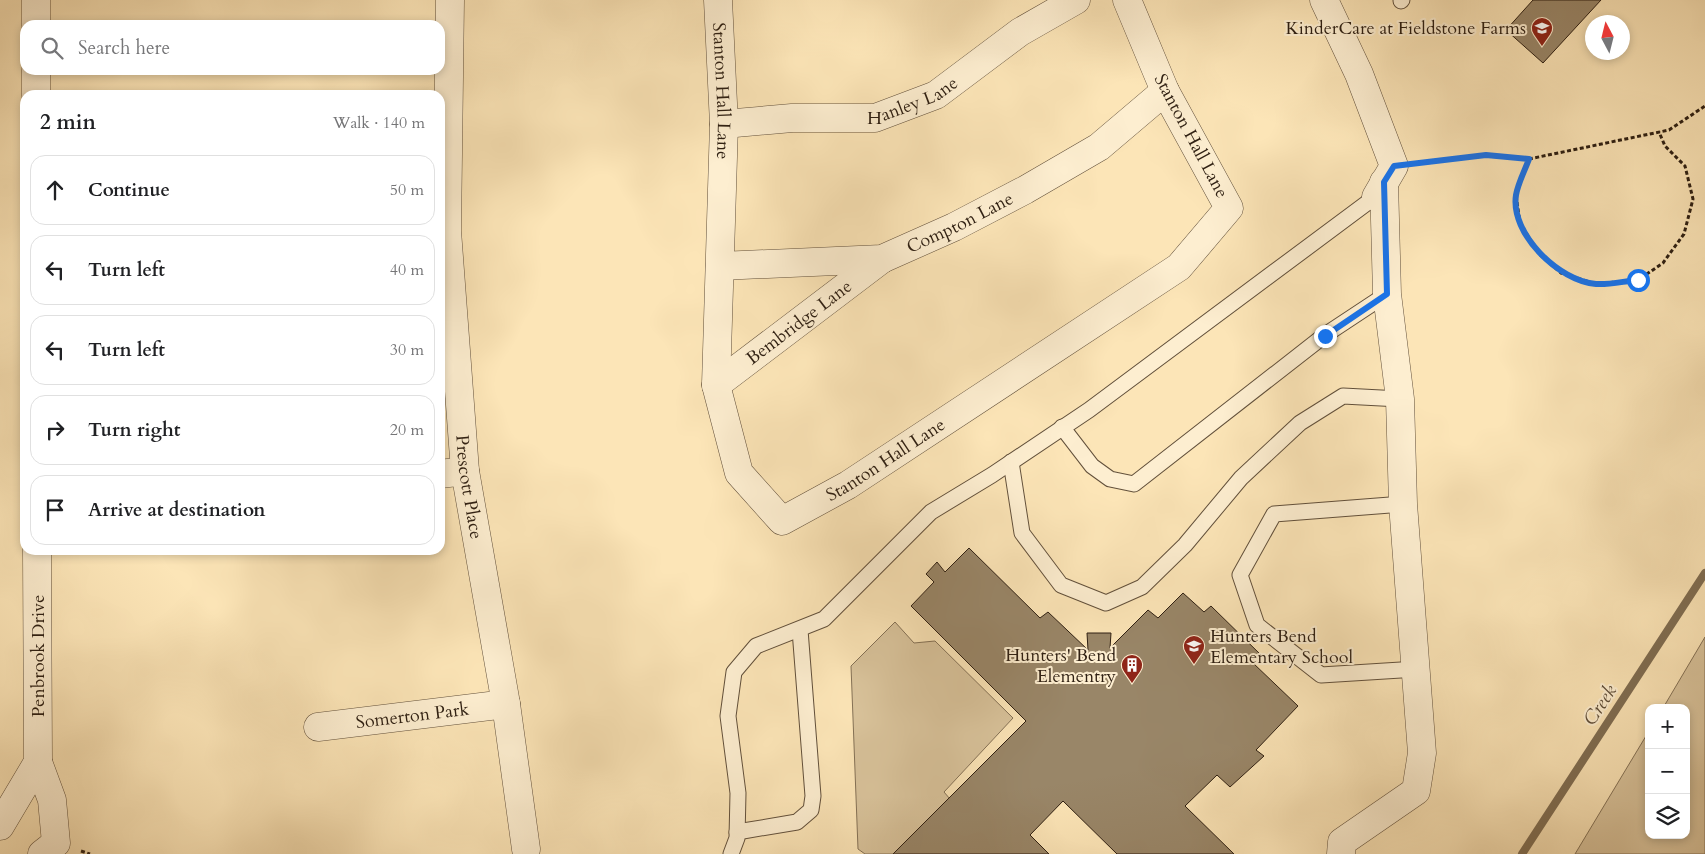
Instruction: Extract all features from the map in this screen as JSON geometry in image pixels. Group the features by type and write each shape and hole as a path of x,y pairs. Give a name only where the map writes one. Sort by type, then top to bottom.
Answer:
{"street":[{"path":"36,0 36,20"},
{"name":"Prescott Place","path":"445,192 450,0"},
{"name":"Stanton Hall Lane","path":"718,0 724,124 716,385 739,473 782,520 857,479 1179,267 1229,208 1166,91 1127,0"},
{"name":"Hanley Lane","path":"724,124 792,118 875,118 936,95 1020,32 1076,0"},
{"path":"1324,0 1359,74 1384,182 1387,294 1400,398 1402,504 1417,669 1422,753 1416,791 1394,808 1367,822 1342,842 1341,854"},
{"path":"36,75 36,90"},
{"name":"Compton Lane","path":"720,266 882,258 954,227 1025,190 1099,147 1166,91"},
{"name":"Prescott Place","path":"445,258 453,473 506,704 524,852"},
{"name":"Bembridge Lane","path":"716,385 882,258"},
{"name":"Penbrook Drive","path":"37,555 38,762 52,800 56,843 42,854"},
{"name":"Somerton Park","path":"318,727 506,704"},
{"path":"0,826 38,762"}],"lane":[{"path":"731,854 737,832 738,794 728,716 734,672 756,646 824,619 931,512 1062,427 1384,182"},
{"path":"1062,427 1092,466 1110,478 1134,484 1325,336 1387,294"},
{"path":"1010,462 1022,533 1061,585 1106,604 1142,587 1185,546 1241,478 1300,423 1343,396 1400,398"},
{"path":"1402,504 1274,514 1240,575 1257,624 1321,674 1417,669"},
{"path":"737,832 797,822 811,810 813,796 800,630"}],"path":[{"path":"1384,182 1486,155 1529,159 1669,130 1705,106"},
{"path":"1529,159 1516,196 1520,223 1539,254 1561,273 1596,284 1638,280 1663,263 1684,234 1693,199 1685,166 1665,146 1659,132"}],"shaded area":[{"path":"895,622 914,643 935,641 1013,718 944,792 950,799 895,854 865,854 858,849 851,666"},
{"path":"1705,637 1705,854 1575,854 1645,738 1645,839 1690,839 1690,704 1665,704"}],"building":[{"name":"KinderCare at Fieldstone Farms","path":"1533,0 1601,0 1585,15 1585,17 1543,63 1506,30"},
{"name":"Hunters' Bend Elementry","path":"969,548 1040,618 1048,612 1088,650 1087,633 1111,633 1110,648 1148,610 1158,618 1183,593 1204,612 1211,606 1261,655 1253,663 1298,706 1256,750 1264,756 1230,787 1217,775 1185,806 1234,854 1117,854 1063,801 1030,835 1049,854 893,854 1026,721 911,606 934,582 926,574 937,562 945,572"}],"waterway":[{"name":"Creek","path":"1522,854 1705,573"}],"place":[{"name":"KinderCare at Fieldstone Farms","path":"1542,47"},
{"name":"Hunters Bend Elementary School","path":"1194,665"},
{"name":"Hunters' Bend Elementry","path":"1132,684"}],"route":[{"path":"1325,336 1387,294 1384,182 1394,166 1486,155 1529,159 1516,196 1520,223 1539,254 1561,273 1596,284 1638,280"}]}
